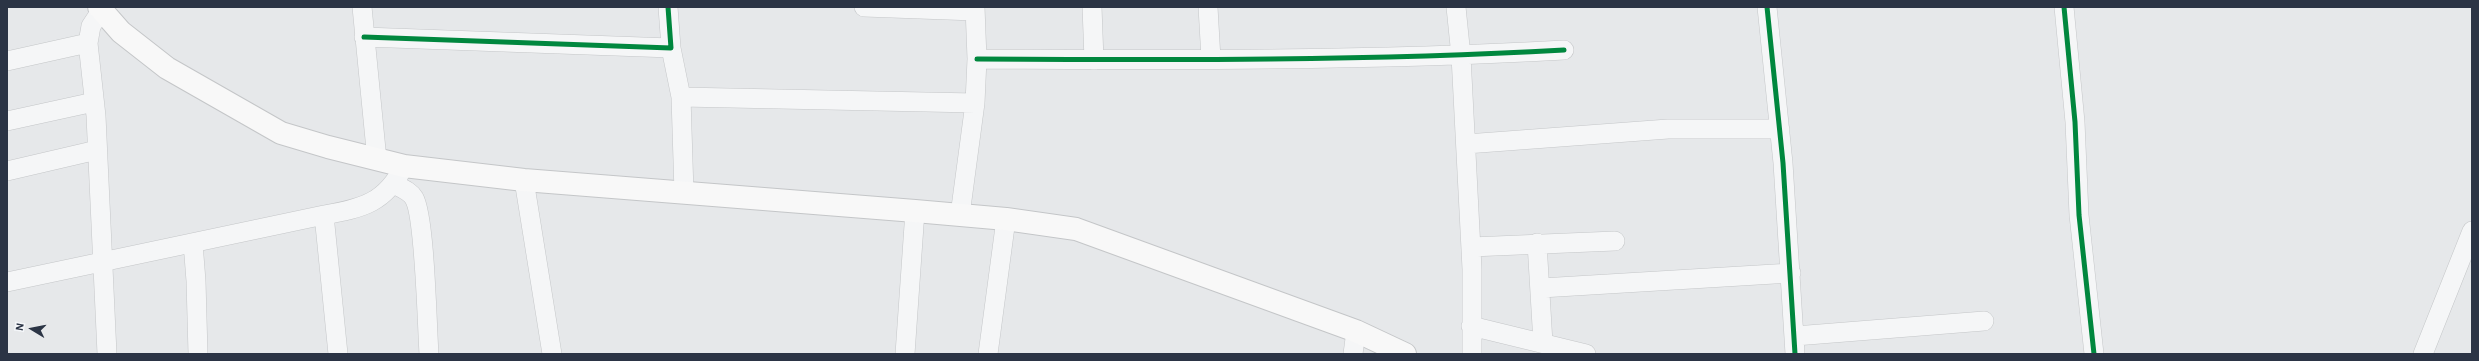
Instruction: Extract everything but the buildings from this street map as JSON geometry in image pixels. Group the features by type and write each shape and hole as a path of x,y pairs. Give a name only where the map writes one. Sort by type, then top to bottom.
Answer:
{"main road":[{"path":"100,9 121,32 167,68 281,133 378,160 399,175 524,180 915,211 1006,219 1076,229 1356,331 1405,354"}],"street":[{"path":"362,7 378,160"},
{"path":"668,7 671,48 681,97 684,193"},
{"path":"864,7 975,9 977,59 975,103 960,215"},
{"path":"1092,7 1094,60"},
{"path":"1208,7 1211,59"},
{"path":"1456,7 1462,56 1471,247 1472,354"},
{"path":"1767,7 1780,129 1795,345 1984,321"},
{"path":"2064,7 2075,122 2079,215 2094,354"},
{"path":"100,9 91,26 88,44 98,150 107,354"},
{"path":"364,37 671,48"},
{"path":"7,61 88,44"},
{"path":"977,59 1094,60 1462,56 1564,50"},
{"path":"681,97 975,103"},
{"path":"7,121 94,102"},
{"path":"1466,144 1668,129 1780,129"},
{"path":"7,171 98,150"},
{"path":"7,282 193,244 324,215 350,211 373,202 399,175 415,199 420,222 429,354"},
{"path":"524,180 552,354"},
{"path":"905,354 915,211"},
{"path":"324,215 338,354"},
{"path":"988,354 1006,219"},
{"path":"2423,354 2472,231"},
{"path":"1471,247 1537,243 1615,241"},
{"path":"1537,243 1541,288 1543,343"},
{"path":"193,244 196,282 198,354"},
{"path":"1541,288 1790,273"},
{"path":"1471,326 1586,354"},
{"path":"1354,354 1356,331"}],"cycle path":[{"path":"364,37 671,48 668,7"},
{"path":"1767,7 1783,163 1795,354"},
{"path":"2064,7 2075,122 2079,215 2094,354"},
{"path":"977,59 1344,58 1491,54 1564,50"}]}
